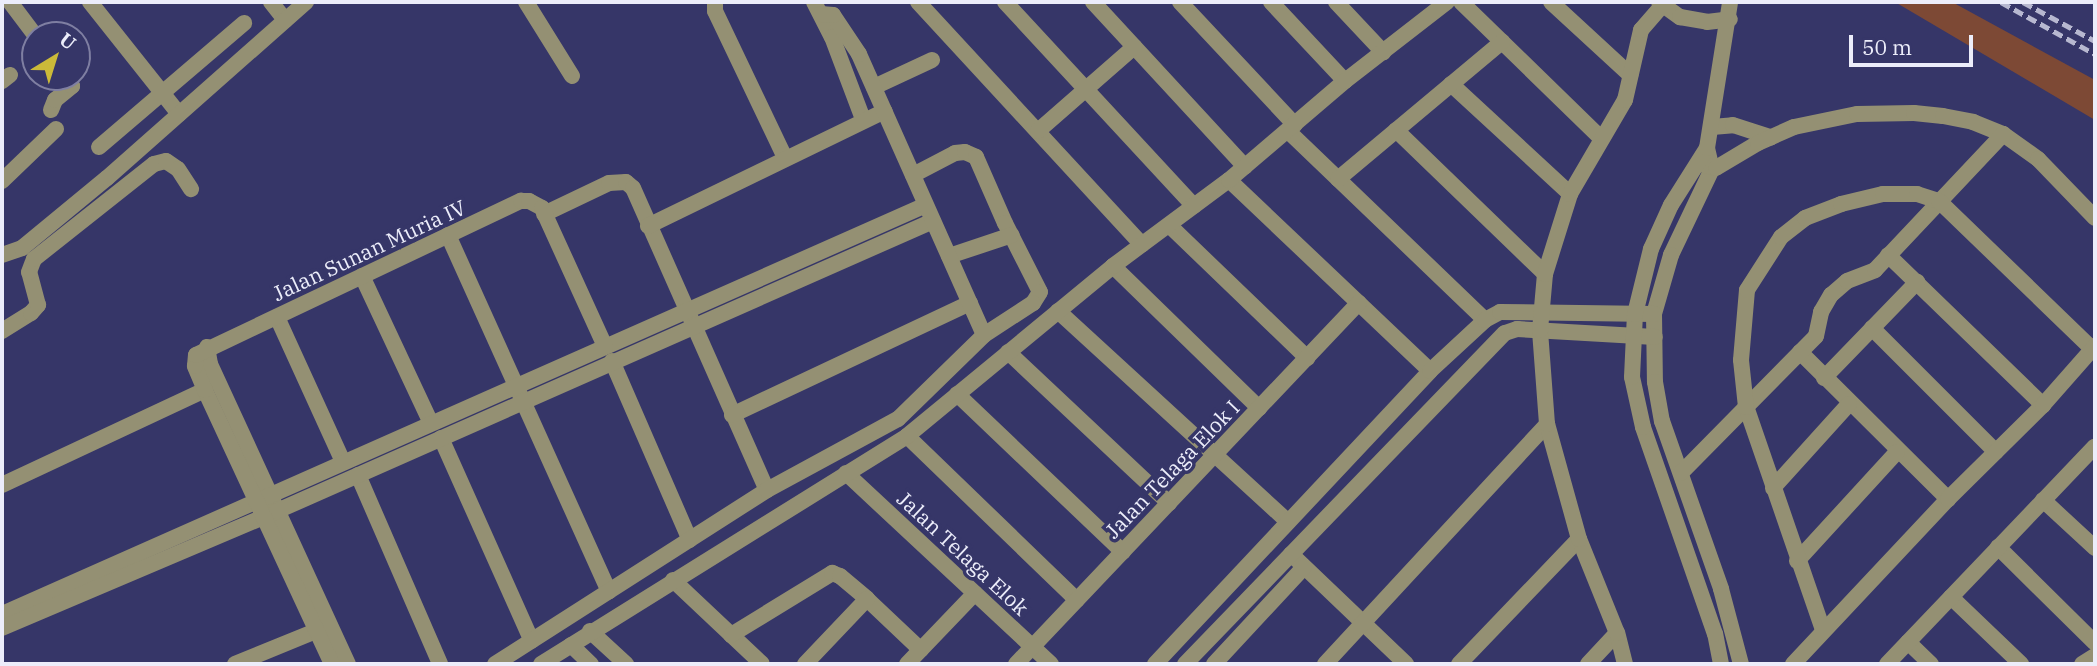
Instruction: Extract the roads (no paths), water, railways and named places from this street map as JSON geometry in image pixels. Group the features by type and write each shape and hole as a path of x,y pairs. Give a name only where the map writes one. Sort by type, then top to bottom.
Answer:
{"street":[{"path":"10,2 24,21"},
{"path":"90,2 179,114"},
{"path":"271,2 285,20"},
{"path":"2,256 22,248 306,2"},
{"path":"526,2 572,76"},
{"path":"918,2 1142,245"},
{"path":"1005,2 1194,206"},
{"path":"1093,2 1245,167"},
{"path":"1271,2 1345,81"},
{"path":"1336,2 1383,52"},
{"path":"541,664 590,631 907,436 1058,311 1229,180 1345,81 1447,2"},
{"path":"1461,2 1601,138"},
{"path":"1551,2 1630,75"},
{"path":"1730,2 1730,19 1705,166 1671,255 1654,314 1655,382 1662,421 1721,589 1741,664"},
{"path":"715,3 715,11 785,158"},
{"path":"1183,3 1338,179 1485,320"},
{"path":"1625,664 1617,633 1579,539 1547,424 1540,330 1545,274 1570,194 1625,100 1641,30 1661,3 1680,17 1693,20 1730,19"},
{"path":"817,8 863,119"},
{"path":"817,8 833,15 859,54 984,335"},
{"path":"99,147 244,23"},
{"path":"1338,179 1502,42"},
{"path":"1038,131 1134,47"},
{"path":"874,87 932,60"},
{"path":"1451,84 1570,194"},
{"path":"51,110 55,100 66,91"},
{"path":"648,226 863,119 885,111"},
{"path":"1721,664 1715,634 1643,427 1632,377 1634,314 1651,249 1671,205 1705,166 1771,137 1794,127 1857,114 1883,112 1943,116 1973,122 2003,134 2038,159 2095,218"},
{"path":"1712,127 1733,125 1771,137"},
{"path":"5,169 56,129"},
{"path":"1396,130 1545,274"},
{"path":"1681,473 1816,336 1821,313 1831,295 1847,281 1875,270 2003,134"},
{"path":"495,664 767,490 898,419 984,335 1039,297 1040,292 976,158 971,154 956,153 913,176"},
{"path":"2,331 31,313 38,304 29,272 34,259 154,164 166,161 177,169 191,189"},
{"path":"1229,180 1430,371"},
{"path":"605,346 544,214 620,181 633,188 767,490"},
{"path":"1793,664 1948,499 2043,405 2094,348 1939,201 1917,194 1883,194 1841,204 1805,218 1781,236 1747,290 1741,360 1746,407 1823,630"},
{"name":"Jalan Sunan Muria IV","path":"207,347 277,317 521,201 536,202 544,214"},
{"path":"2,614 686,308 926,205"},
{"path":"2,628 270,514 933,220"},
{"path":"1169,225 1307,358"},
{"path":"949,256 1012,234"},
{"path":"448,235 609,591"},
{"path":"1888,255 2043,405"},
{"path":"1114,266 1259,408"},
{"path":"362,276 431,424"},
{"path":"1824,378 1917,282"},
{"path":"732,415 970,303"},
{"name":"Jalan Telaga Elok I","path":"1016,664 1359,303"},
{"path":"1058,311 1289,522"},
{"path":"1155,664 1430,371 1485,320 1500,312 1654,314"},
{"path":"277,317 343,462"},
{"path":"1872,328 1996,452"},
{"path":"1185,664 1505,333 1517,329 1655,337"},
{"path":"263,498 205,390 194,361 196,355 207,347 210,364 316,631 332,664"},
{"path":"1008,352 1169,503"},
{"path":"1800,352 1897,452 1948,499"},
{"path":"612,361 690,540"},
{"path":"2,485 205,390"},
{"path":"957,394 1123,552"},
{"path":"1773,488 1849,404"},
{"path":"1325,664 1547,424"},
{"path":"907,436 1077,600"},
{"path":"441,438 532,641"},
{"path":"1887,664 2094,450"},
{"path":"1797,561 1897,452"},
{"name":"Jalan Telaga Elok","path":"846,473 1051,664"},
{"path":"358,475 440,664"},
{"path":"2043,500 2095,548"},
{"path":"270,514 348,664"},
{"path":"1459,664 1579,539"},
{"path":"1998,547 2095,643"},
{"path":"1291,554 1406,664"},
{"path":"1213,664 1304,567"},
{"path":"731,635 832,573 840,576 867,599 921,650"},
{"path":"673,580 762,664"},
{"path":"907,664 975,593"},
{"path":"1951,597 2021,664"},
{"path":"804,664 867,599"},
{"path":"235,664 316,631"},
{"path":"590,631 626,664"},
{"path":"1588,664 1617,633"},
{"path":"1908,642 1931,664"},
{"path":"570,645 591,664"},
{"path":"2082,664 2095,656"}],"railway":[{"path":"2001,2 2095,54"},
{"path":"2023,2 2095,41"}]}
